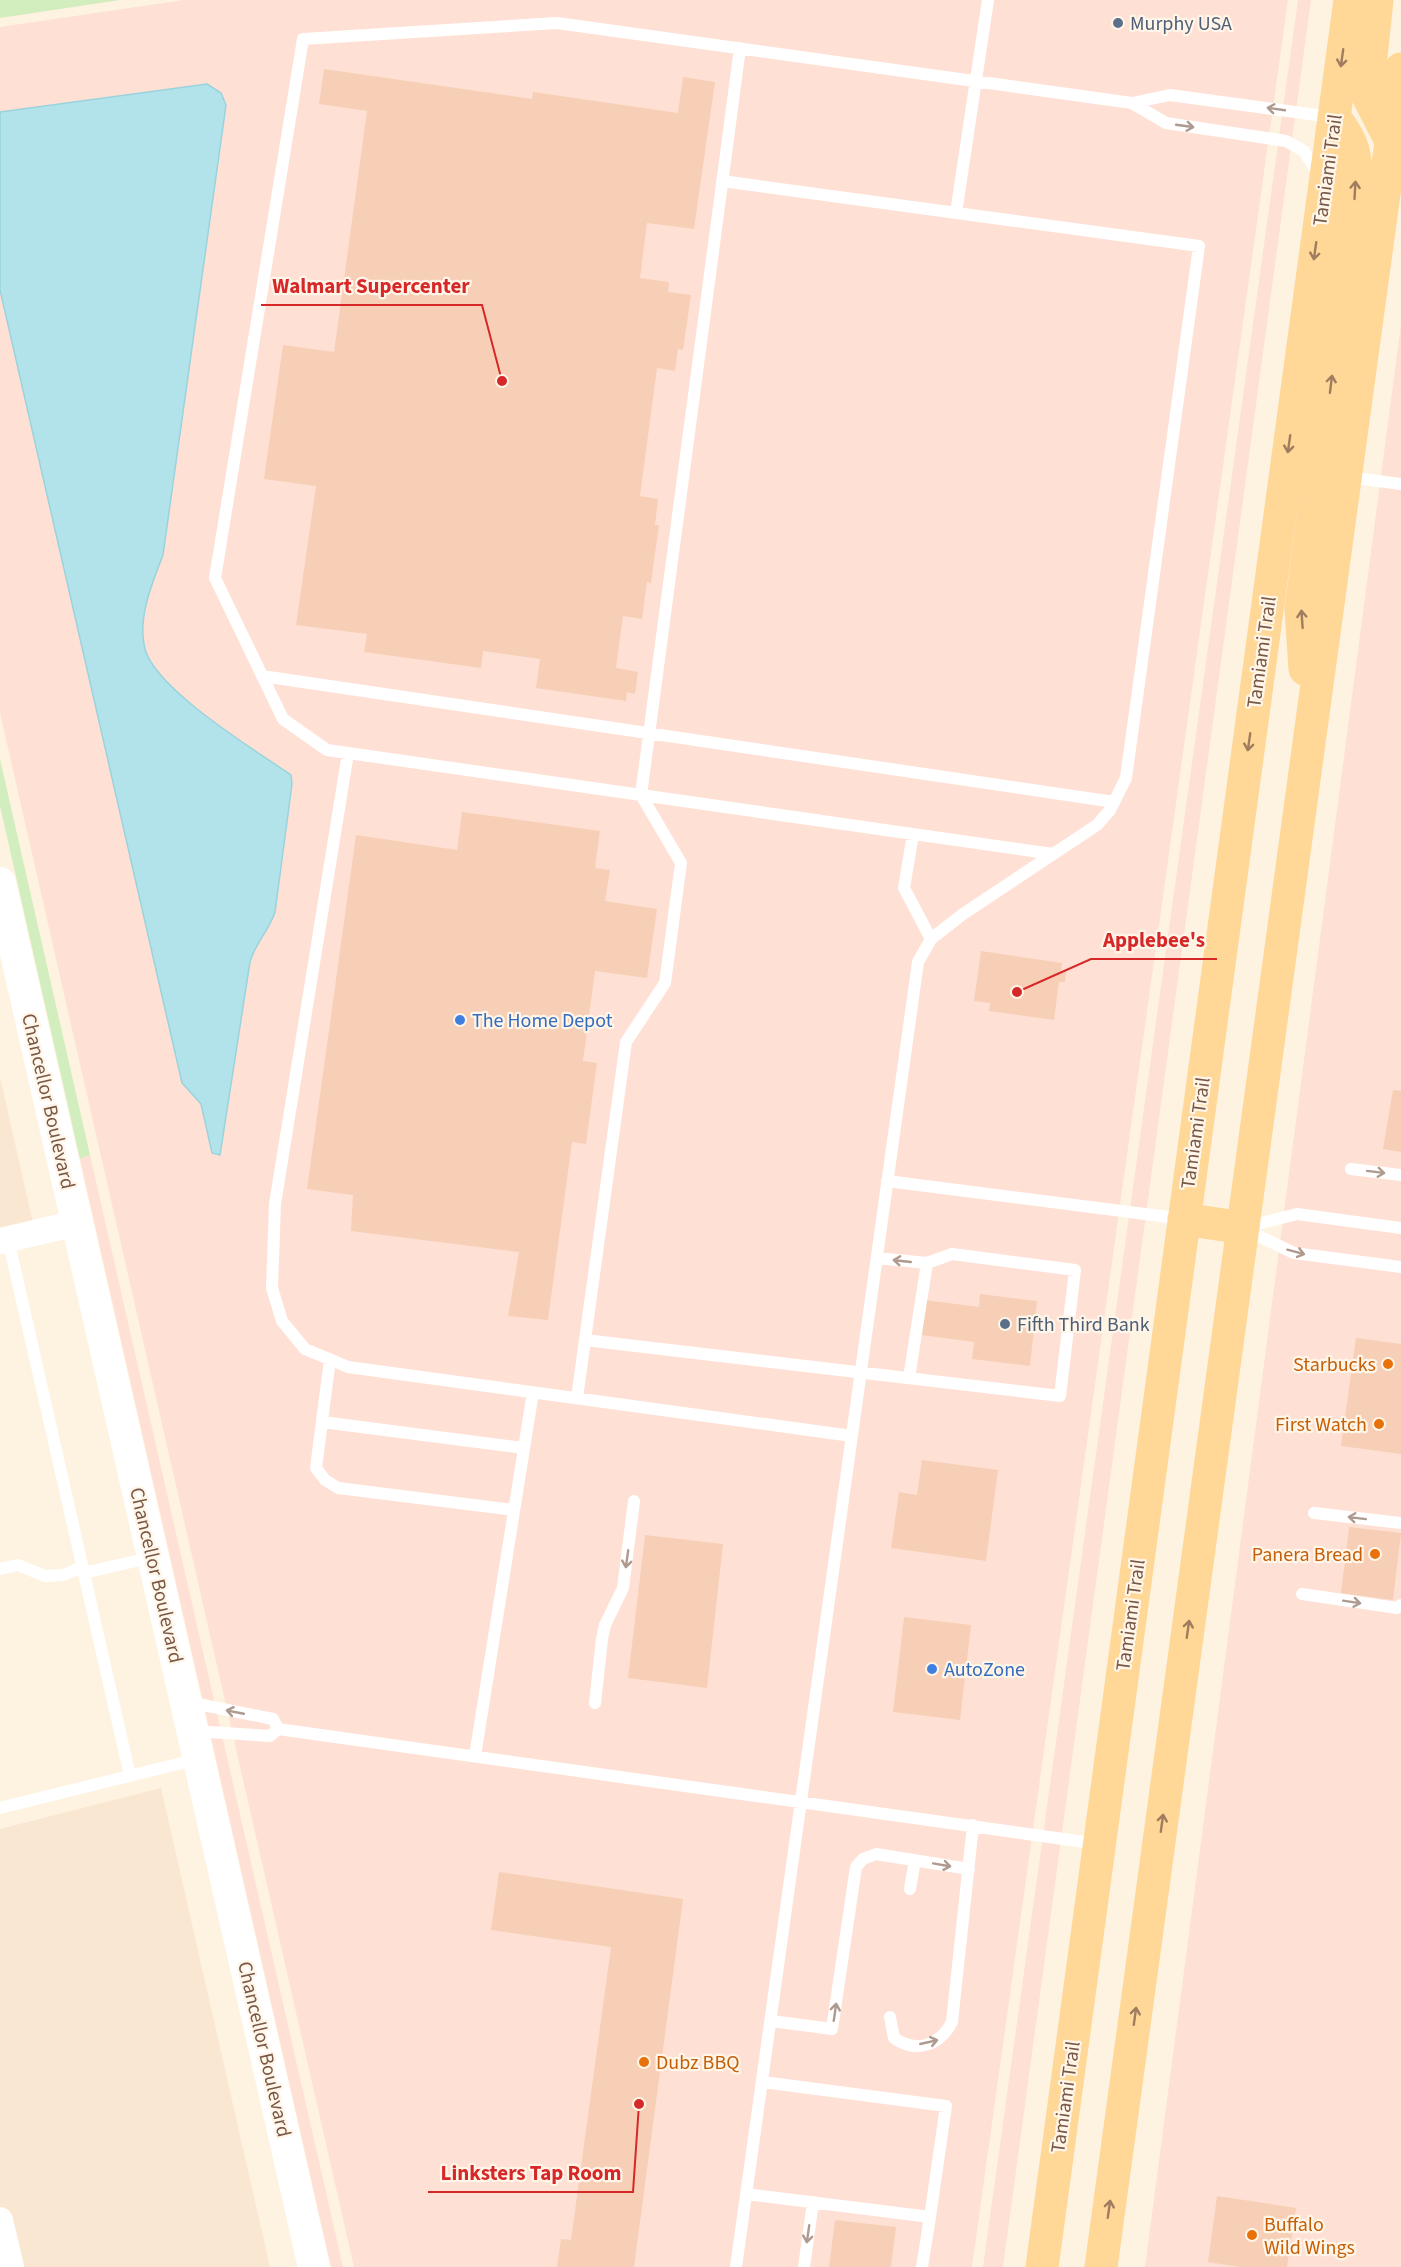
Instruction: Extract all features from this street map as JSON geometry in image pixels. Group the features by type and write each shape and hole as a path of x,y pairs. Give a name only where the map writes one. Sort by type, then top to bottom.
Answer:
{"main road":[{"name":"Tamiami Trail","path":"1042,2267 1350,0"},
{"path":"1377,0 1367,94 1396,142"},
{"path":"1101,2267 1346,477 1396,142 1401,69"},
{"path":"1310,740 1301,609 1356,194 1356,160 1350,137 1334,117"},
{"path":"1184,1219 1243,1228"},
{"path":"1063,2267 1060,2245 1119,1811 1113,1738"}],"street":[{"name":"Chancellor Boulevard","path":"0,883 6,941 77,1223 314,2267"},
{"path":"4,1240 77,1223"},
{"path":"0,2220 11,2267"}],"lane":[{"path":"956,213 988,0"},
{"path":"1053,854 327,750 283,719 215,578 303,39 557,23 1132,103 1170,95 1334,117"},
{"path":"577,1398 626,1042 665,983 681,862 641,795 740,48"},
{"path":"1132,103 1166,123 1286,141 1304,151 1314,164 1324,188"},
{"path":"722,181 1199,246 1126,778 1114,802 1097,825 963,914 931,939 918,963 736,2267"},
{"path":"1346,477 1401,484"},
{"path":"262,676 1114,802"},
{"path":"348,753 275,1203 272,1288 282,1321 305,1349 348,1367 852,1436"},
{"path":"913,834 904,888 931,939"},
{"path":"1351,1169 1401,1175"},
{"path":"887,1181 1184,1219"},
{"path":"1243,1228 1297,1214 1401,1228"},
{"path":"1243,1228 1294,1253 1401,1267"},
{"path":"4,1240 130,1776"},
{"path":"585,1340 1060,1396 1075,1270 952,1254 927,1263 877,1258"},
{"path":"909,1378 927,1263"},
{"path":"330,1359 316,1468 325,1480 338,1488 514,1510"},
{"path":"475,1756 532,1392"},
{"path":"322,1422 524,1448"},
{"path":"595,1703 605,1625 623,1588 634,1501"},
{"path":"1314,1513 1401,1523"},
{"path":"0,1569 18,1565 45,1576 63,1575 153,1557"},
{"path":"1302,1594 1397,1608 1401,1605"},
{"path":"0,1808 130,1776 192,1730 273,1719 278,1729"},
{"path":"192,1730 270,1736 278,1729 1099,1844"},
{"path":"890,2017 892,2032 900,2042 914,2045 934,2043 944,2037 952,2022 973,1825"},
{"path":"771,2021 832,2029 856,1867 863,1859 876,1854 969,1869"},
{"path":"910,1889 915,1860"},
{"path":"762,2082 946,2106 922,2267"},
{"path":"746,2194 930,2217"},
{"path":"804,2267 813,2202"}],"shaded area":[{"path":"184,0 1288,0 972,2267 354,2267 0,713 0,27"},
{"path":"1298,0 1311,0 1003,2267 983,2267"},
{"path":"1401,324 1401,2267 1145,2267"},
{"path":"0,1077 38,1245 0,1254"},
{"path":"90,1155 343,2267 331,2267 80,1159"},
{"path":"161,1788 270,2267 0,2267 0,1829"}],"green space":[{"path":"0,0 120,0 0,18"},
{"path":"0,759 90,1155 80,1159 0,806"}],"water":[{"path":"207,84 221,93 226,105 163,555 144,613 143,637 145,649 153,665 167,682 209,718 291,775 292,784 275,912 250,962 220,1155 212,1153 201,1104 182,1083 0,290 0,112"}],"building":[{"path":"324,69 532,99 533,92 678,113 683,77 715,82 694,229 647,223 640,278 669,282 668,292 691,295 683,350 678,349 675,371 657,368 640,496 658,499 655,525 659,525 651,583 647,582 642,619 623,616 616,668 638,672 635,694 627,692 626,701 536,688 540,659 483,651 481,668 364,652 367,634 296,625 316,486 264,479 283,345 334,352 367,111 319,104"},
{"name":"The Home Depot","path":"462,812 600,831 595,868 610,870 605,901 657,909 647,978 595,971 583,1061 597,1063 586,1144 572,1142 548,1320 508,1316 519,1252 351,1231 353,1195 307,1189 356,835 457,850"},
{"path":"981,951 1062,963 1061,971 1066,971 1065,982 1059,982 1054,1020 989,1011 990,1003 974,1001"},
{"path":"1393,1090 1401,1091 1401,1152 1383,1149"},
{"name":"Fifth Third Bank","path":"980,1294 1037,1301 1030,1366 972,1359 974,1342 921,1335 925,1300 979,1307"},
{"path":"1356,1338 1401,1344 1401,1454 1341,1446"},
{"path":"922,1460 998,1470 986,1561 891,1548 899,1492 917,1495"},
{"path":"1349,1527 1401,1533 1393,1600 1341,1593"},
{"path":"645,1535 723,1544 707,1688 628,1678"},
{"name":"AutoZone","path":"904,1617 971,1625 960,1720 893,1712"},
{"path":"499,1872 683,1899 634,2267 557,2267 561,2239 571,2240 611,1947 491,1930"},
{"name":"Buffalo Wild Wings","path":"1217,2196 1296,2208 1287,2267 1240,2267 1208,2262"},
{"path":"835,2220 896,2227 891,2267 829,2267"}],"place":[{"name":"Murphy USA","path":"1118,23"},
{"name":"Walmart Supercenter","path":"502,381"},
{"name":"Applebee's","path":"1017,992"},
{"name":"The Home Depot","path":"460,1020"},
{"name":"Fifth Third Bank","path":"1005,1324"},
{"name":"Starbucks","path":"1388,1364"},
{"name":"First Watch","path":"1379,1424"},
{"name":"Panera Bread","path":"1375,1554"},
{"name":"AutoZone","path":"932,1669"},
{"name":"Dubz BBQ","path":"644,2062"},
{"name":"Linksters Tap Room","path":"639,2104"},
{"name":"Buffalo Wild Wings","path":"1252,2235"}]}
